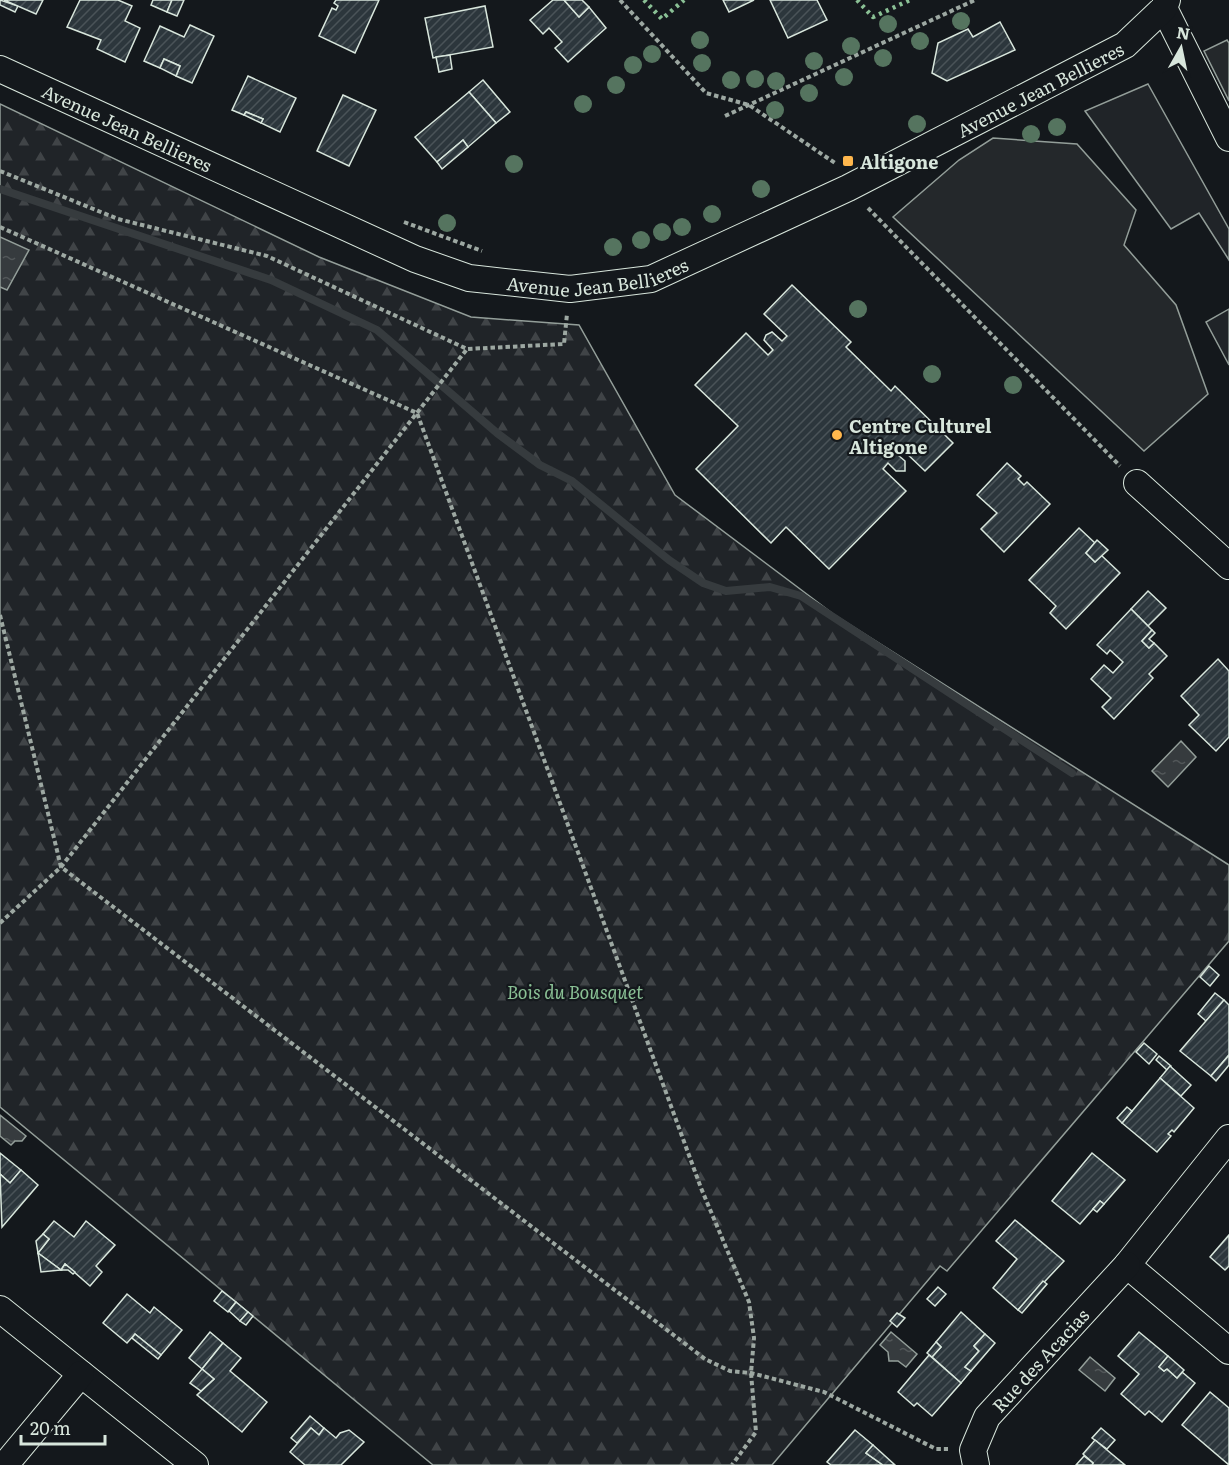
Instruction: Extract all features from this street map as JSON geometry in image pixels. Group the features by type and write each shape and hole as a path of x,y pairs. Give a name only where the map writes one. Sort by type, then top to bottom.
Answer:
{"street":[{"path":"1166,4 1229,138"},
{"name":"Avenue Jean Bellieres","path":"0,69 416,259 470,278 570,289 651,279 848,188 1125,45 1166,4"},
{"path":"1137,483 1229,566"},
{"name":"Rue des Acacias","path":"975,1457 987,1417 1127,1265 1229,1138"},
{"path":"1127,1265 1229,1351"},
{"path":"0,1309 195,1465"},
{"path":"5,1465 81,1374"}],"path":[{"path":"620,0 706,93 749,105 838,166 828,171"},
{"path":"725,116 975,0"},
{"path":"0,171 118,219 267,255 466,349 564,344 570,289"},
{"path":"848,188 1137,483"},
{"path":"400,220 486,252"},
{"path":"0,227 417,413 701,1188 749,1302 754,1338 751,1373 756,1432 732,1465"},
{"path":"0,923 61,867 466,349"},
{"path":"0,615 61,867 705,1359 730,1371 751,1373 824,1392 936,1449 975,1457"}],"green space":[{"path":"1148,84 1229,229 1229,260 1199,213 1171,229 1085,111"},
{"name":"Bois du Bousquet","path":"0,104 319,257 471,317 579,325 675,495 836,616 1229,865 1229,941 947,1271 940,1266 772,1465 433,1465 0,1107"},
{"path":"1229,309 1229,365 1206,322"}],"shaded area":[{"path":"1227,40 1229,43 1229,101 1204,51"},
{"path":"993,138 1077,144 1136,210 1124,245 1176,305 1208,394 1144,451 893,217 959,160"}],"water":[{"path":"0,237 29,250 7,290 0,287"},
{"path":"1181,741 1196,757 1168,787 1152,771"},
{"path":"0,1115 26,1136 22,1141 15,1141 11,1145 0,1136"},
{"path":"891,1332 917,1354 906,1367 898,1361 889,1361 888,1352 880,1345"},
{"path":"1090,1357 1115,1378 1105,1391 1079,1370"}],"building":[{"path":"0,0 18,6 15,12 0,5"},
{"path":"4,0 43,0 36,14"},
{"path":"80,0 118,0 132,6 125,21 140,28 125,62 97,49 101,40 67,27"},
{"path":"153,0 172,0 167,12 151,5"},
{"path":"172,0 184,0 177,16 167,12"},
{"path":"336,0 379,0 355,53 319,36 332,8 336,10 338,6 334,3"},
{"path":"553,0 564,0 579,17 589,7 606,28 568,62 555,48 562,42 549,28 543,34 530,20"},
{"path":"564,0 582,0 589,7 579,17"},
{"path":"723,0 754,0 729,12"},
{"path":"770,0 817,0 827,20 788,38"},
{"path":"485,6 493,47 433,58 425,18"},
{"path":"1000,22 1015,50 947,81 932,73 938,43 968,29 973,37"},
{"path":"190,25 214,36 192,83 176,76 180,66 164,59 160,68 144,61 160,26 184,37"},
{"path":"450,55 452,69 439,72 436,57"},
{"path":"164,59 180,66 176,76 160,68"},
{"path":"248,76 296,98 280,132 261,123 263,119 246,112 244,115 232,110"},
{"path":"483,80 510,112 496,123 469,92"},
{"path":"469,92 496,123 468,147 463,140 437,162 415,137"},
{"path":"343,95 376,110 349,166 317,151"},
{"path":"246,112 263,119 261,123 244,115"},
{"path":"463,140 468,147 442,169 437,162"},
{"name":"Centre Culturel Altigone","path":"792,285 851,342 846,347 891,391 895,386 953,443 925,471 903,450 898,455 905,461 905,471 896,471 888,463 883,469 906,491 829,569 786,527 771,543 696,469 738,426 695,385 746,333 768,355 773,350 764,340 766,335 772,332 782,341 787,336 764,314"},
{"path":"1007,463 1021,476 1018,479 1024,485 1027,482 1050,504 1004,552 981,529 997,513 977,495"},
{"path":"1079,528 1095,543 1086,553 1095,562 1101,555 1120,573 1066,629 1050,613 1056,606 1029,580"},
{"path":"1097,540 1108,550 1095,562 1086,553"},
{"path":"1148,591 1166,608 1148,626 1131,609"},
{"path":"1131,609 1152,630 1142,641 1149,648 1154,643 1167,656 1149,674 1153,678 1114,719 1102,707 1111,698 1091,679 1104,665 1113,673 1123,662 1110,650 1107,654 1097,645"},
{"path":"1152,630 1155,633 1149,639 1154,643 1149,648 1142,641"},
{"path":"1218,659 1229,671 1229,737 1216,751 1189,725 1199,715 1181,696"},
{"path":"1209,966 1219,975 1210,986 1200,977"},
{"path":"1215,993 1224,1000 1206,1021 1198,1014"},
{"path":"1224,1000 1229,1005 1229,1055 1211,1076 1180,1051"},
{"path":"1144,1043 1157,1054 1149,1064 1136,1052"},
{"path":"1229,1055 1229,1065 1216,1081 1211,1076"},
{"path":"1159,1056 1171,1066 1167,1070 1156,1060"},
{"path":"1170,1066 1191,1085 1181,1096 1160,1078"},
{"path":"1160,1078 1194,1108 1174,1132 1172,1130 1168,1134 1171,1136 1157,1152 1122,1123"},
{"path":"1127,1107 1132,1111 1122,1123 1117,1118"},
{"path":"0,1153 21,1170 10,1183 0,1174"},
{"path":"1092,1153 1125,1180 1104,1204 1100,1201 1080,1224 1052,1201"},
{"path":"21,1170 38,1185 2,1227 0,1174 10,1183"},
{"path":"1100,1201 1104,1204 1097,1212 1093,1209"},
{"path":"1015,1220 1064,1261 1018,1310 993,1288 1017,1259 996,1241"},
{"path":"54,1221 74,1237 86,1221 115,1245 96,1266 102,1272 90,1286 65,1264 61,1270 38,1253 49,1239 43,1234"},
{"path":"43,1234 49,1239 38,1253 36,1241"},
{"path":"1229,1235 1229,1266 1225,1270 1210,1257"},
{"path":"38,1253 61,1270 41,1272"},
{"path":"65,1264 75,1272 73,1274 68,1270 61,1270"},
{"path":"1043,1281 1047,1284 1022,1313 1018,1310"},
{"path":"938,1287 946,1294 935,1306 927,1299"},
{"path":"222,1291 236,1302 228,1312 214,1301"},
{"path":"127,1294 150,1313 154,1307 182,1330 161,1355 135,1334 127,1343 103,1323"},
{"path":"236,1302 248,1312 240,1321 229,1311"},
{"path":"248,1312 253,1316 246,1325 240,1321"},
{"path":"961,1312 985,1334 974,1346 979,1351 965,1367 971,1371 961,1383 932,1357 941,1347 936,1342"},
{"path":"897,1313 905,1318 897,1327 890,1321"},
{"path":"210,1332 223,1343 202,1369 189,1358"},
{"path":"1139,1332 1168,1356 1159,1367 1164,1371 1167,1369 1177,1378 1182,1372 1195,1383 1162,1422 1149,1411 1145,1415 1121,1394 1139,1374 1118,1356"},
{"path":"135,1334 161,1355 158,1359 132,1338"},
{"path":"985,1334 995,1343 971,1371 965,1367 979,1351 974,1346"},
{"path":"936,1342 941,1347 932,1357 927,1353"},
{"path":"223,1343 241,1358 230,1371 267,1402 242,1432 197,1395 214,1379 202,1369"},
{"path":"929,1355 961,1383 932,1416 917,1403 914,1406 898,1392"},
{"path":"1168,1356 1184,1370 1177,1378 1167,1369 1164,1371 1159,1367"},
{"path":"202,1369 214,1379 201,1391 190,1383"},
{"path":"1210,1392 1229,1408 1229,1465 1182,1425"},
{"path":"310,1416 324,1428 319,1435 311,1428 297,1443 291,1438"},
{"path":"311,1428 319,1435 324,1428 336,1438 340,1433 349,1430 364,1442 341,1465 305,1465 290,1452"},
{"path":"1101,1428 1115,1440 1107,1449 1092,1438"},
{"path":"855,1430 873,1445 866,1453 883,1465 831,1465 827,1462"},
{"path":"1095,1440 1125,1465 1092,1465 1093,1463 1083,1454"},
{"path":"873,1445 895,1465 883,1465 866,1453"},
{"path":"1084,1456 1093,1463 1092,1465 1076,1465"}],"waterway":[{"path":"0,189 271,280 377,330 497,433 540,465 572,481 669,560 703,583 726,591 770,587 801,596 1072,773"}],"hedge":[{"path":"644,0 662,19 684,0"},
{"path":"857,0 873,17 910,0"}],"place":[{"name":"Altigone","path":"848,161"},
{"name":"Centre Culturel Altigone","path":"837,435"}]}
